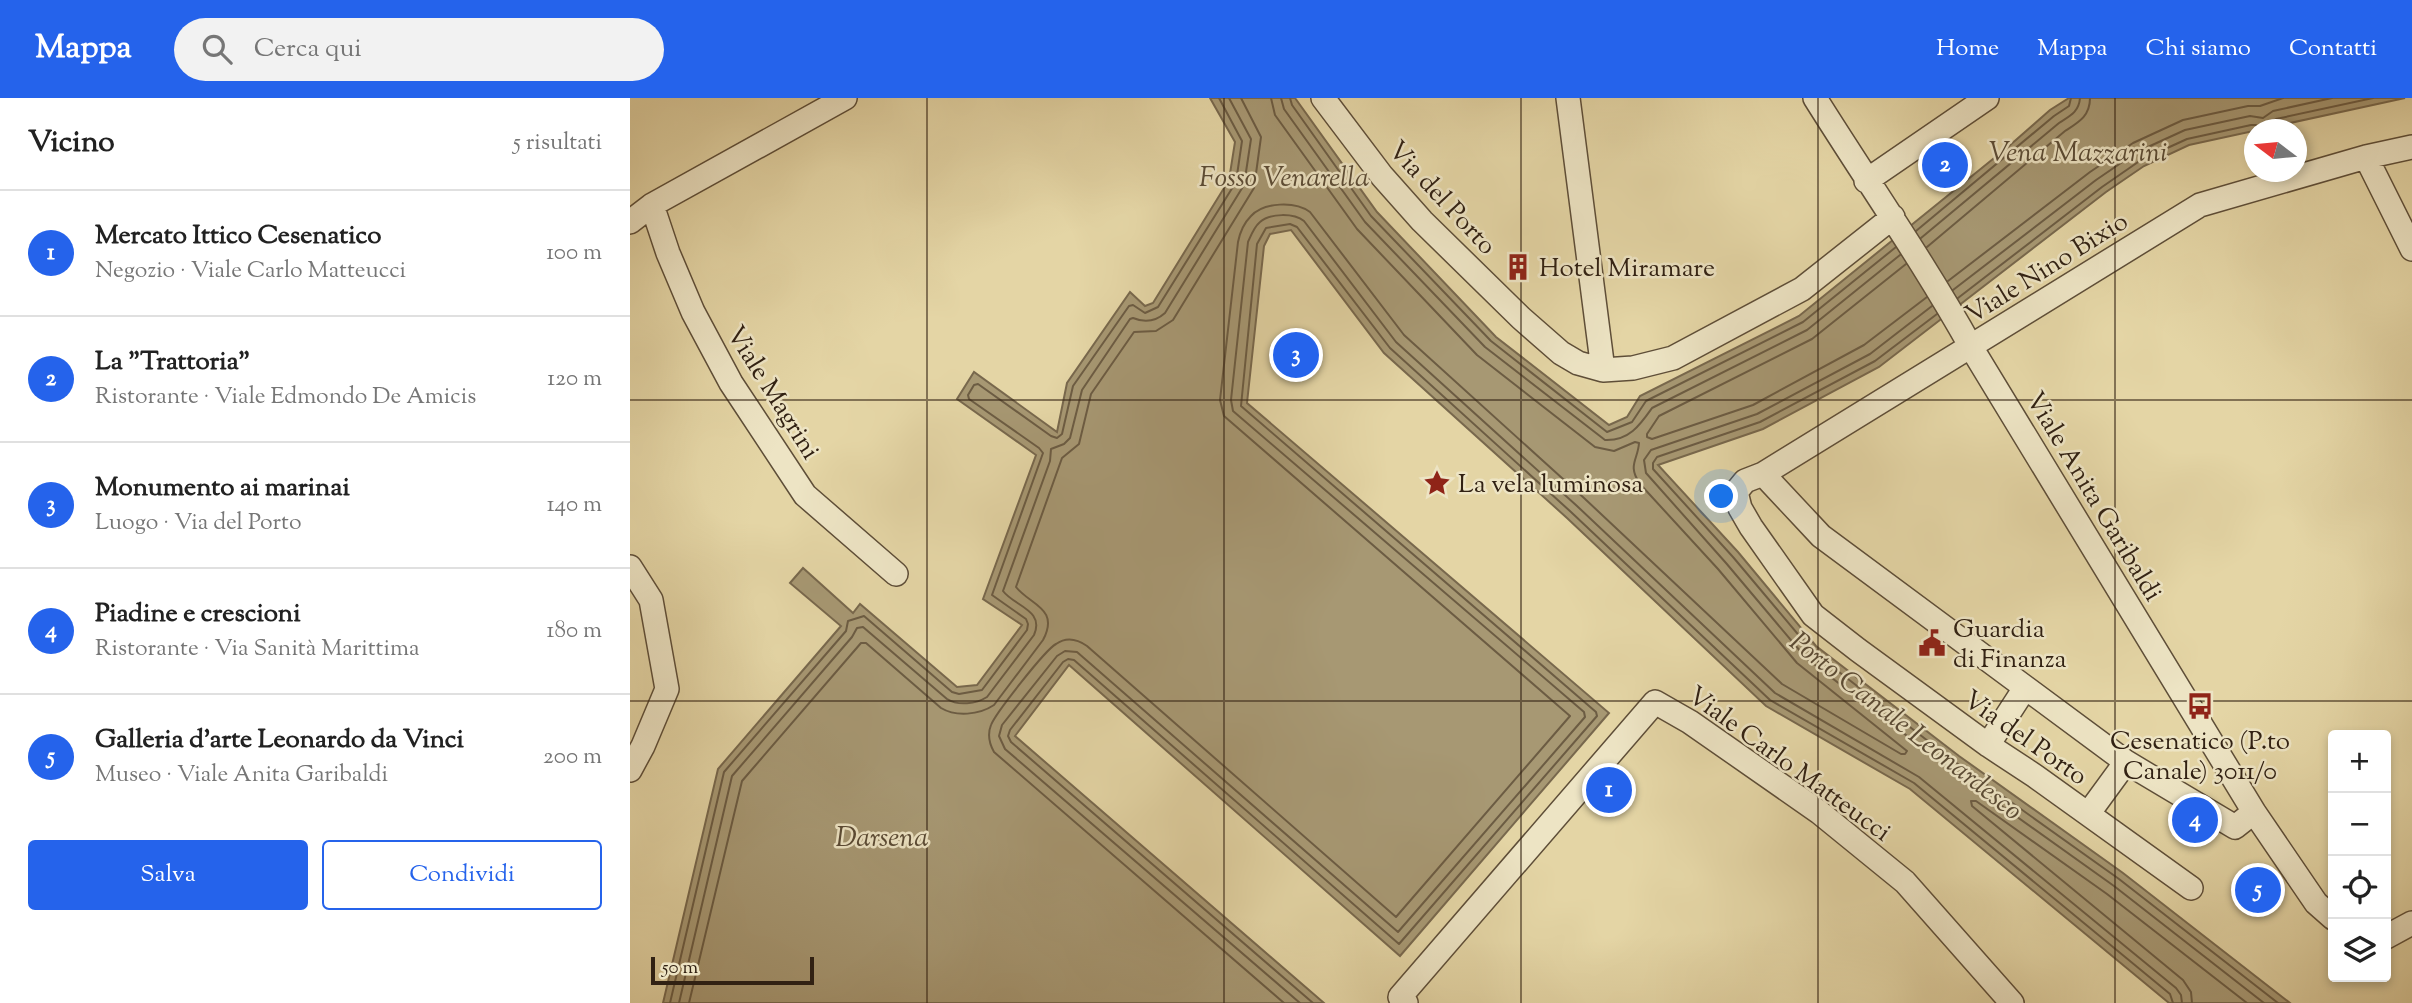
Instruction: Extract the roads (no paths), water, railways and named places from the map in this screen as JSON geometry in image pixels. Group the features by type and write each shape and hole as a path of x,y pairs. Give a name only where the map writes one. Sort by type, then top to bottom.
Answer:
{"street":[{"path":"630,222 652,205 845,98"},
{"name":"Via del Porto","path":"1323,98 1382,176 1432,231 1521,318 1561,353 1578,363 1603,370 1633,368 1673,358 1802,289 1893,217"},
{"path":"1568,98 1603,370"},
{"name":"Viale Anita Garibaldi","path":"1815,98 1956,318 1971,347 2254,812 2316,903 2328,914"},
{"path":"1866,181 1987,98"},
{"name":"Viale Nino Bixio","path":"1736,492 1745,481 1763,474 2200,205 2366,157 2412,147"},
{"path":"2366,157 2412,249"},
{"name":"Viale Magrini","path":"652,205 668,253 693,312 732,383 805,495 896,574"},
{"path":"1763,474 1821,537 2126,762 2235,827 2254,812"},
{"name":"Via del Porto","path":"1736,492 1740,508 1751,527 1813,615 1987,745 2192,888"},
{"path":"630,567 651,600 667,689 630,770"},
{"path":"1987,745 2025,688"},
{"name":"Viale Carlo Matteucci","path":"1404,1000 1655,702 1690,722 1819,812 1905,882 2012,1003"},
{"path":"2088,814 2126,762"},
{"path":"2391,934 2412,922"}],"water":[{"name":"Darsena","path":"1210,98 1295,98 1377,212 1496,337 1609,425 1627,417 1640,396 1799,316 2050,110 2069,98 2405,98 2307,119 2244,119 2244,133 2189,145 2144,166 2106,192 1879,367 1763,429 1658,465 1738,552 1816,646 1959,756 2123,873 2290,1003 2169,1003 1910,789 1766,706 1567,518 1384,353 1291,230 1270,234 1264,246 1247,403 1609,713 1400,956 1069,665 1015,736 1324,1003 663,1003 718,769 841,626 790,583 803,568 853,613 860,604 957,687 977,685 1022,625 983,599 1036,455 957,399 974,372 1057,432 1067,383 1130,292 1145,306 1153,303 1229,180 1235,142"}],"place":[{"name":"La \"Trattoria\"","path":"1945,165"},
{"name":"Hotel Miramare","path":"1518,267"},
{"name":"Monumento ai marinai","path":"1296,355"},
{"name":"La vela luminosa","path":"1437,483"},
{"name":"Guardia di Finanza","path":"1932,643"},
{"name":"Cesenatico (P.to Canale) 3011/0","path":"2200,706"},
{"name":"Mercato Ittico Cesenatico","path":"1609,790"},
{"name":"Piadine e crescioni","path":"2195,820"},
{"name":"Galleria d'arte Leonardo da Vinci","path":"2258,890"}],"water label":[{"name":"Vena Mazzarini","path":"2078,151"},
{"name":"Fosso Venarella","path":"1284,176"},
{"name":"Porto Canale Leonardesco","path":"1907,725"}]}
